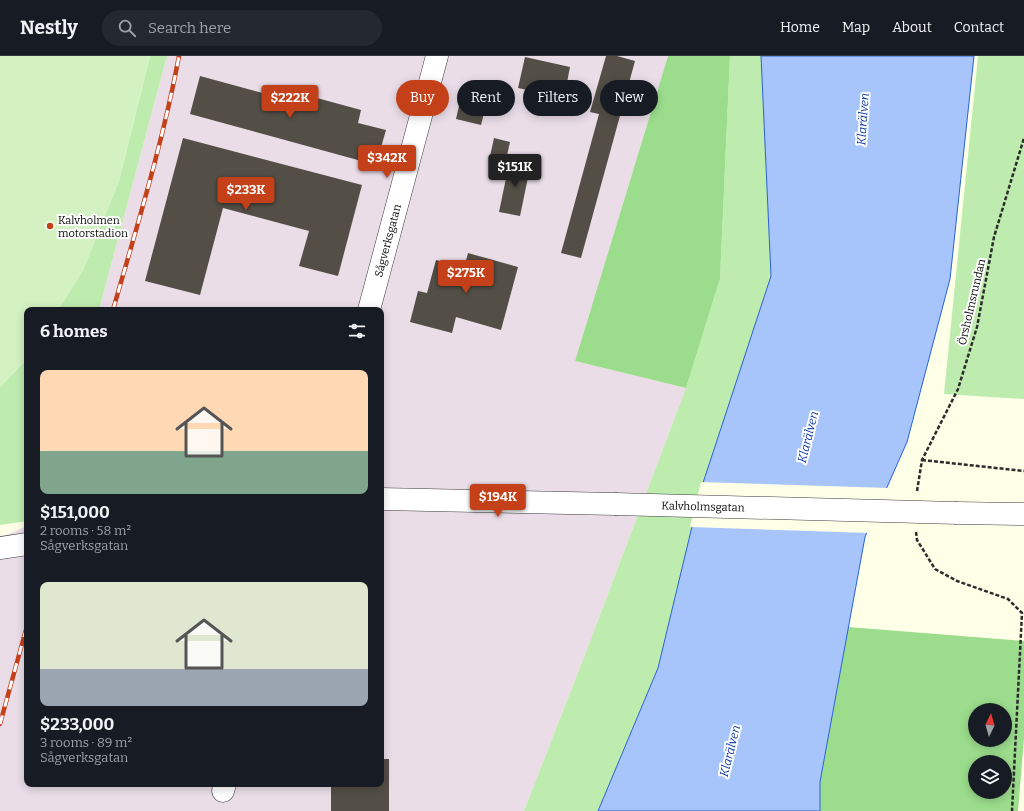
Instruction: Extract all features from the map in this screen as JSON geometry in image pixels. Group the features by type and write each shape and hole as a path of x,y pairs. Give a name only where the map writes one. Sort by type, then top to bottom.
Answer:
{"street":[{"name":"Sågverksgatan","path":"370,307 437,56"},
{"name":"Kalvholmsgatan","path":"384,499 1024,514"},
{"path":"0,548 24,544"}],"path":[{"name":"Örsholmsrundan","path":"917,491 922,460 958,389 976,327 994,237 1024,138"},
{"path":"922,460 1024,471"},
{"path":"916,530 917,540 935,569 957,580 1008,599 1022,614 1012,811"}],"shaded area":[{"path":"167,56 668,56 658,89 658,80 600,80 600,116 650,116 575,361 686,388 524,811 0,811 0,538 24,527 24,787 384,787 384,307 100,307"}],"green space":[{"name":"Kalvholmen motorstadion","path":"0,56 150,56 119,181 83,270 60,307 24,307 24,362 0,387"},
{"path":"150,56 167,56 100,307 60,307 83,270 119,181"},
{"path":"668,56 730,56 720,279 686,388 575,361 650,116 658,116 658,89"},
{"path":"730,56 761,56 771,276 701,489 658,668 598,811 524,811 686,388 720,279"},
{"path":"978,56 1024,56 1024,399 944,394"},
{"path":"24,362 24,521 0,525 0,387"},
{"path":"848,627 1024,641 1024,738 1018,811 820,811 820,782"}],"water":[{"name":"Klarälven","path":"761,56 974,56 950,279 907,442 865,537 820,782 820,811 598,811 658,668 701,489 771,276"}],"pier":[{"path":"701,482 889,488 869,533 690,527"}],"building":[{"path":"606,56 617,56 635,61 630,80 600,80 600,116 620,116 581,258 561,253 599,114 592,112 592,105"},
{"path":"525,57 570,67 567,80 523,80 523,89 518,88"},
{"path":"200,76 270,95 273,86 361,110 358,123 386,130 376,165 190,114"},
{"path":"457,115 457,116 483,116 481,125 456,119"},
{"path":"183,138 362,185 338,276 299,266 309,231 223,208 200,295 145,281"},
{"path":"494,138 510,142 505,164 489,161"},
{"path":"510,159 531,163 520,216 499,212"},
{"path":"468,253 518,267 501,330 456,317 452,333 410,322 418,291 427,293 436,260 464,268"},
{"path":"384,759 389,759 389,811 331,811 331,787 384,787"}],"railway":[{"path":"114,307 157,152 173,88 179,56"},
{"path":"0,724 24,637"}],"place":[{"name":"Kalvholmen motorstadion","path":"50,226"}]}
